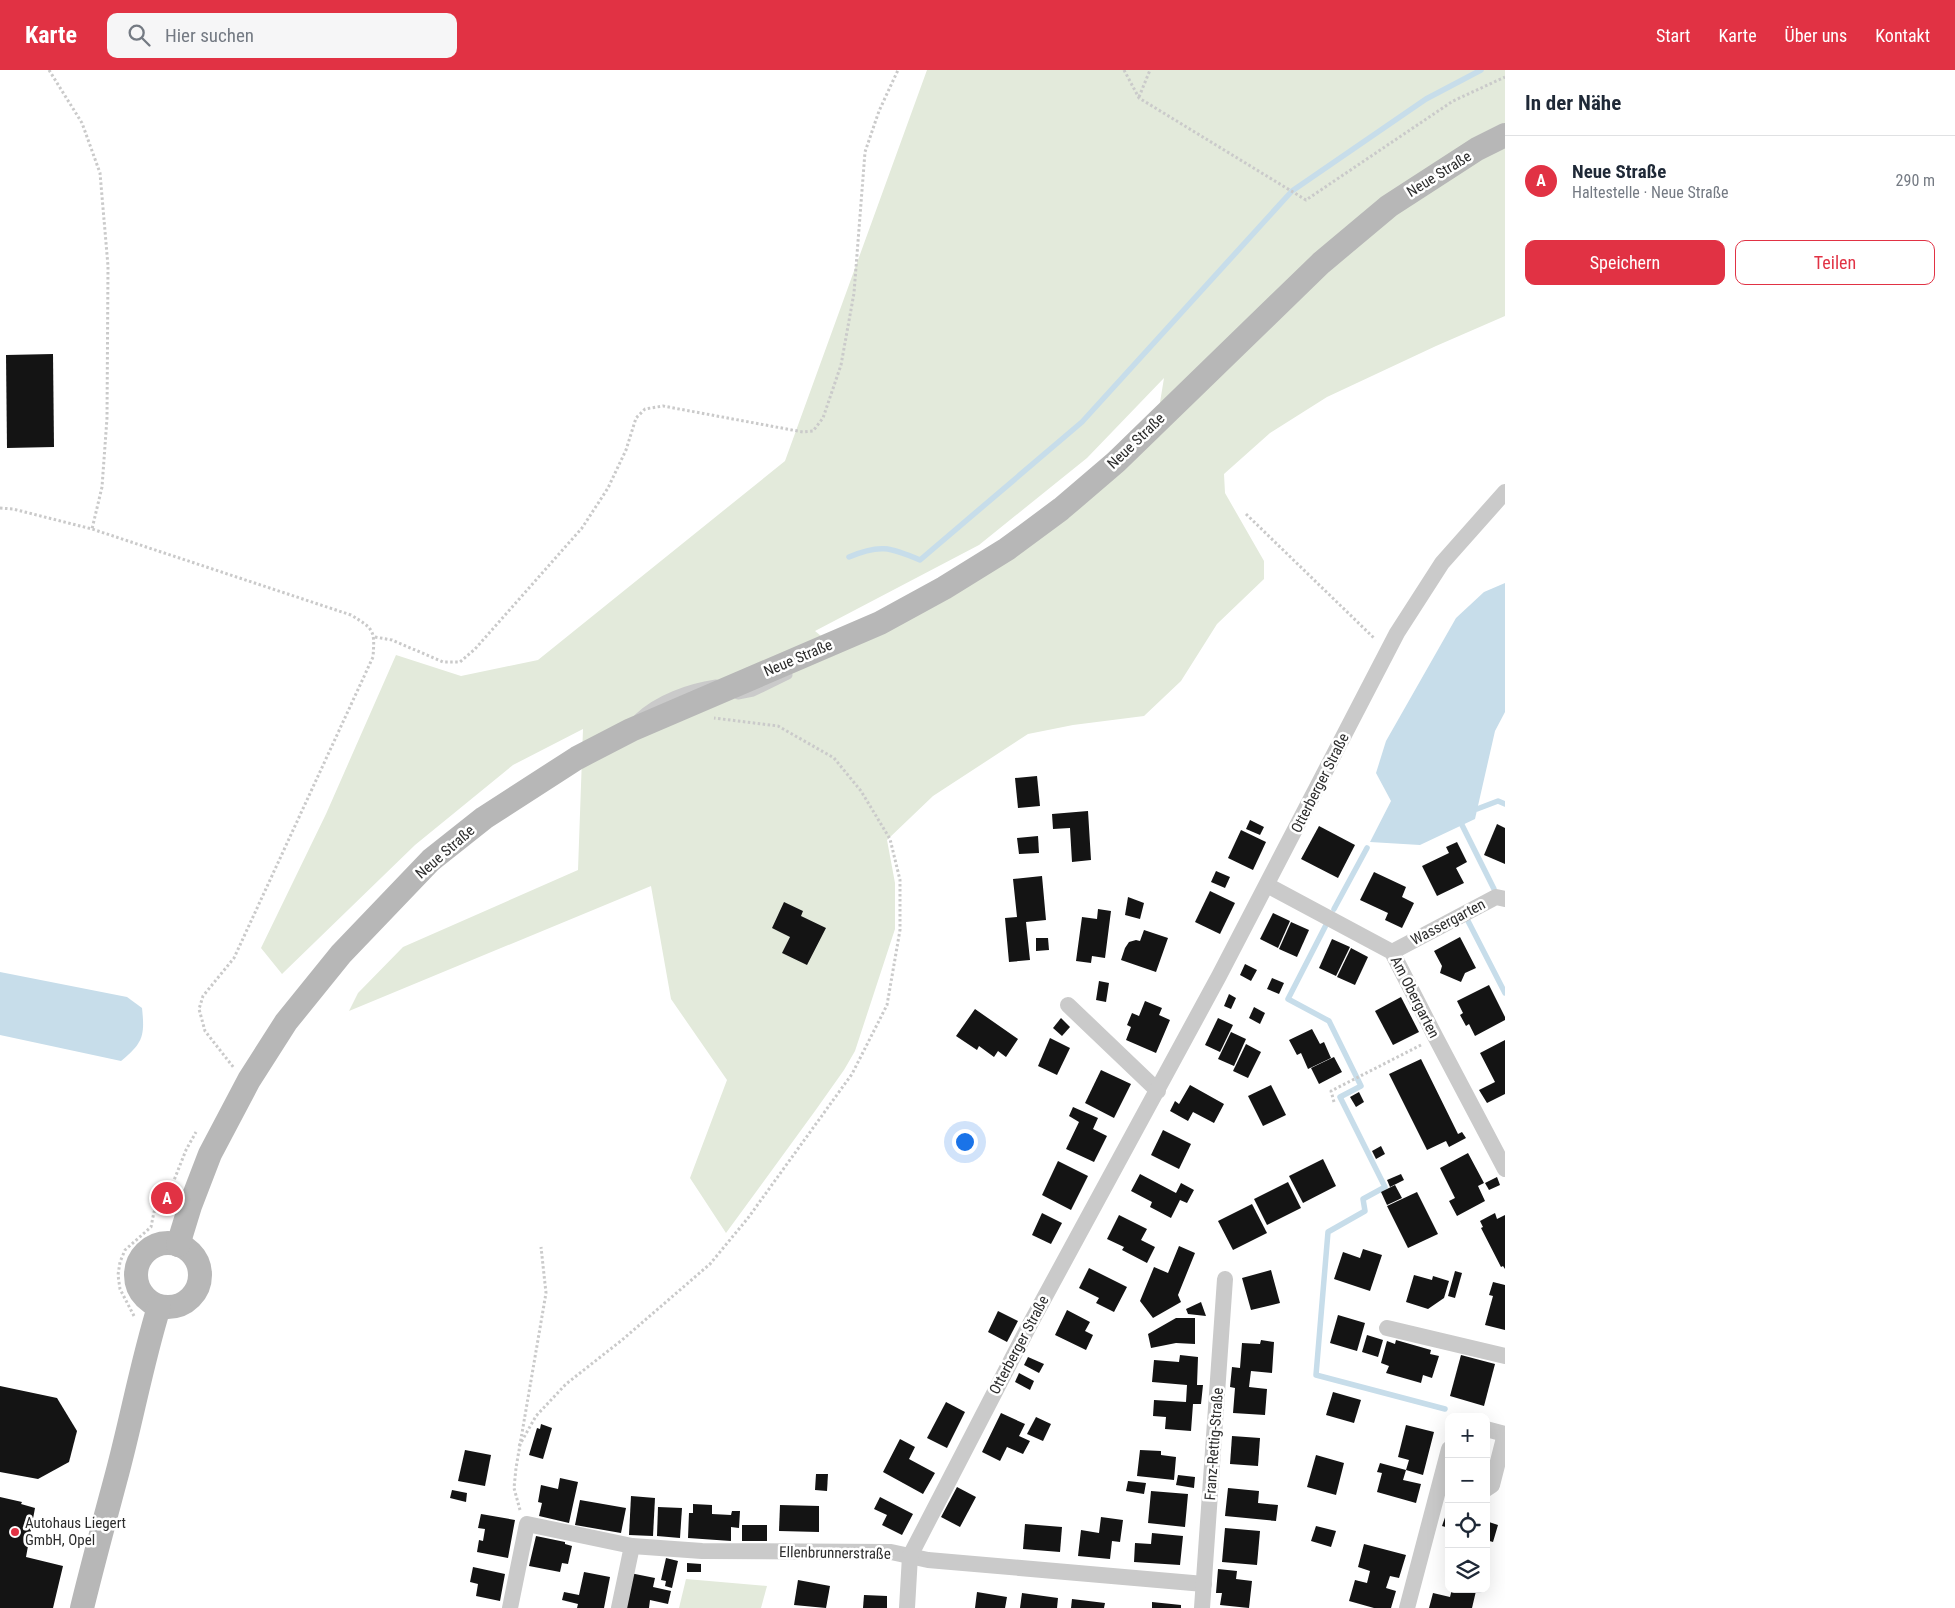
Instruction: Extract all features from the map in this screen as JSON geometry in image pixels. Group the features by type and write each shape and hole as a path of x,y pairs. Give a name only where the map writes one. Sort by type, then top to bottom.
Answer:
{"main road":[{"name":"Neue Straße","path":"178,1245 190,1206 210,1154 250,1080 286,1022 341,954 431,860 484,818 577,758 616,738 703,710 751,678 880,623 944,588 1007,549 1061,509 1116,462 1320,263 1389,206 1469,154 1505,135"},
{"path":"170,1243 188,1250 200,1267 201,1277 199,1287 194,1296 186,1303 177,1307 159,1307 148,1301 141,1293 137,1284 137,1265 150,1248 170,1243"},
{"path":"82,1608 100,1532 117,1474 143,1361 159,1307"}],"street":[{"name":"Otterberger Straße","path":"907,1608 910,1556 1029,1326 1158,1091 1267,885 1397,633 1442,563 1505,492"},
{"name":"Am Obergarten","path":"1267,885 1392,952 1505,1168"},
{"name":"Wassergarten","path":"1392,952 1496,896 1505,899"},
{"path":"1068,1005 1158,1091"},
{"name":"Franz-Rettig-Straße","path":"1202,1608 1225,1279"},
{"path":"1387,1328 1505,1356"},
{"path":"1490,1430 1505,1434 1492,1485 1490,1486"},
{"path":"1407,1608 1445,1482"},
{"path":"510,1608 527,1524"},
{"name":"Ellenbrunnerstraße","path":"527,1524 632,1546 702,1551 891,1552 928,1560 1204,1584"},
{"path":"619,1608 632,1546"}],"lane":[{"path":"703,710 753,692 801,669 827,646"},
{"path":"616,738 647,709 696,687 751,678"}],"path":[{"path":"49,70 82,124 100,173 108,266 107,418 102,487 92,529"},
{"path":"374,636 392,640 443,662 460,662 475,649 582,528 608,488 626,450 636,418 645,409 663,406 803,432 813,431 823,418 841,365 854,292 865,152 879,111 898,70"},
{"path":"1124,70 1139,98 1306,200 1453,101 1505,77"},
{"path":"1139,98 1150,70"},
{"path":"0,508 13,509 92,529 351,615 366,624 374,636 373,657 234,958 203,996 199,1009 205,1031 237,1072"},
{"path":"1246,514 1388,651"},
{"path":"519,1446 536,1416 566,1384 637,1328 710,1264 748,1218 852,1074 887,1005 900,930 900,880 890,839 861,791 834,758 778,726 703,710"},
{"path":"1334,1102 1331,1091 1436,1038"},
{"path":"527,1524 518,1505 514,1488 519,1446 546,1293 541,1247"}],"green space":[{"path":"927,70 1505,70 1505,316 1327,397 1270,433 1224,474 1225,493 1264,561 1264,579 1217,624 1181,681 1144,716 1073,725 1028,734 933,796 887,840 895,883 895,929 855,1051 815,1111 726,1233 690,1178 727,1080 671,999 651,886 349,1011 358,993 403,947 578,870 583,729 513,765 415,845 282,974 261,948 326,814 396,655 461,676 538,660 785,461","holes":["1164,378 1154,439 838,650 815,631 979,545 1087,458"]},
{"path":"686,1579 767,1586 761,1608 679,1608"}],"water":[{"path":"1505,583 1505,712 1495,731 1475,819 1420,845 1370,842 1391,801 1376,773 1386,741 1456,618 1484,592"},
{"path":"0,972 127,997 142,1008 143,1026 141,1038 134,1049 121,1061 0,1035"}],"building":[{"path":"53,354 54,447 7,448 6,355"},
{"path":"1037,776 1040,806 1018,808 1015,778"},
{"path":"1088,811 1091,860 1072,862 1070,828 1053,829 1052,814"},
{"path":"1250,820 1264,827 1260,835 1246,829"},
{"path":"1497,824 1505,828 1505,864 1484,855"},
{"path":"1319,826 1355,845 1338,878 1301,859"},
{"path":"1241,830 1266,842 1253,870 1228,858"},
{"path":"1038,836 1039,853 1019,854 1017,838"},
{"path":"1457,842 1467,862 1456,868 1464,883 1437,896 1422,866 1449,853 1446,847"},
{"path":"1216,871 1230,877 1225,888 1211,882"},
{"path":"1374,872 1406,887 1402,897 1414,903 1402,928 1385,920 1388,913 1360,900"},
{"path":"1042,876 1046,920 1026,922 1030,960 1009,962 1005,918 1017,917 1013,879"},
{"path":"1210,891 1235,903 1220,934 1195,922"},
{"path":"1128,897 1144,903 1140,919 1125,915"},
{"path":"784,902 803,911 801,916 826,928 807,965 782,953 790,937 772,928"},
{"path":"1098,909 1111,911 1105,958 1092,956 1091,963 1076,961 1082,917 1097,919"},
{"path":"1273,913 1290,921 1278,948 1260,939"},
{"path":"1291,922 1309,930 1297,957 1279,949"},
{"path":"1144,930 1168,938 1156,972 1121,960 1129,942 1140,941"},
{"path":"1460,937 1476,968 1465,973 1461,982 1440,973 1442,966 1434,951"},
{"path":"1036,938 1048,938 1049,950 1036,951"},
{"path":"1332,939 1350,947 1336,976 1319,968"},
{"path":"1351,948 1368,957 1355,985 1337,977"},
{"path":"1245,964 1257,970 1251,981 1240,975"},
{"path":"1272,978 1284,983 1279,994 1267,989"},
{"path":"1099,981 1109,983 1106,1002 1096,1000"},
{"path":"1489,985 1505,1020 1475,1036 1469,1024 1466,1026 1460,1015 1463,1013 1457,1001"},
{"path":"1229,994 1236,998 1231,1009 1224,1006"},
{"path":"1401,997 1419,1032 1393,1045 1375,1011"},
{"path":"1145,1001 1162,1008 1159,1015 1170,1020 1156,1053 1126,1040 1131,1027 1127,1025 1132,1013 1139,1016"},
{"path":"1254,1007 1265,1013 1260,1024 1249,1018"},
{"path":"975,1009 1018,1039 1006,1057 998,1051 994,1057 979,1046 977,1050 956,1036"},
{"path":"1061,1018 1070,1027 1062,1036 1053,1028"},
{"path":"1218,1018 1233,1025 1220,1052 1205,1045"},
{"path":"1312,1029 1320,1044 1324,1042 1331,1058 1308,1069 1301,1053 1297,1055 1289,1040"},
{"path":"1231,1032 1246,1039 1234,1066 1218,1059"},
{"path":"1050,1038 1070,1048 1057,1075 1038,1066"},
{"path":"1505,1040 1505,1094 1487,1103 1479,1090 1495,1082 1480,1053"},
{"path":"1246,1044 1261,1052 1248,1078 1233,1071"},
{"path":"1334,1057 1342,1072 1319,1084 1311,1068"},
{"path":"1421,1059 1458,1134 1462,1132 1466,1138 1449,1147 1446,1141 1427,1150 1389,1074"},
{"path":"1101,1070 1131,1084 1114,1118 1085,1103"},
{"path":"1190,1085 1224,1104 1214,1123 1193,1112 1188,1121 1170,1111 1175,1101 1179,1104"},
{"path":"1271,1085 1286,1115 1263,1126 1248,1096"},
{"path":"1359,1092 1364,1102 1356,1107 1350,1097"},
{"path":"1073,1107 1098,1118 1093,1129 1107,1136 1094,1162 1066,1149 1079,1122 1069,1116"},
{"path":"1163,1130 1191,1144 1179,1169 1151,1155"},
{"path":"1381,1146 1385,1154 1376,1159 1372,1151"},
{"path":"1468,1153 1484,1183 1478,1186 1485,1201 1457,1216 1449,1201 1455,1198 1440,1168"},
{"path":"1323,1159 1336,1186 1303,1203 1289,1176"},
{"path":"1058,1161 1088,1176 1071,1210 1042,1195"},
{"path":"1140,1174 1176,1193 1181,1183 1194,1190 1187,1203 1180,1200 1171,1218 1150,1207 1152,1202 1131,1191"},
{"path":"1401,1174 1404,1180 1390,1187 1387,1180"},
{"path":"1497,1177 1500,1185 1489,1190 1485,1183"},
{"path":"1288,1182 1301,1208 1267,1225 1254,1199"},
{"path":"1395,1185 1402,1198 1387,1205 1381,1192"},
{"path":"1417,1192 1438,1234 1408,1248 1387,1206"},
{"path":"1252,1204 1267,1233 1233,1250 1218,1221"},
{"path":"1042,1213 1062,1223 1051,1244 1032,1235"},
{"path":"1495,1213 1497,1219 1505,1215 1505,1269 1503,1266 1501,1267 1481,1228 1483,1227 1480,1221"},
{"path":"1119,1215 1147,1229 1141,1240 1155,1247 1147,1263 1122,1250 1124,1247 1107,1239"},
{"path":"1179,1246 1195,1253 1178,1295 1181,1302 1153,1318 1140,1301 1154,1267 1168,1273"},
{"path":"1363,1249 1382,1255 1370,1291 1334,1279 1343,1252 1360,1258"},
{"path":"1089,1268 1127,1287 1114,1312 1096,1303 1099,1298 1079,1288"},
{"path":"1271,1270 1280,1303 1251,1310 1242,1278"},
{"path":"1455,1271 1462,1273 1455,1298 1448,1296"},
{"path":"1414,1275 1432,1280 1433,1276 1449,1281 1444,1298 1428,1309 1406,1302"},
{"path":"1493,1282 1505,1285 1505,1330 1485,1325 1493,1296 1489,1295"},
{"path":"1201,1302 1206,1316 1188,1314 1186,1309"},
{"path":"1067,1310 1090,1322 1085,1331 1093,1335 1086,1350 1055,1335"},
{"path":"998,1311 1018,1321 1007,1342 988,1332"},
{"path":"1338,1315 1365,1323 1357,1351 1330,1343"},
{"path":"1176,1318 1195,1318 1195,1344 1176,1343 1151,1348 1148,1334"},
{"path":"1367,1335 1383,1340 1378,1357 1362,1352"},
{"path":"1261,1340 1274,1342 1272,1373 1251,1371 1249,1387 1267,1389 1265,1415 1233,1413 1235,1388 1230,1387 1232,1367 1240,1368 1242,1343 1260,1344"},
{"path":"1396,1340 1431,1350 1430,1354 1439,1356 1432,1378 1423,1375 1421,1383 1386,1373 1389,1366 1381,1363 1387,1341 1395,1344"},
{"path":"1180,1355 1198,1357 1197,1385 1203,1385 1201,1404 1193,1404 1191,1431 1165,1429 1166,1417 1153,1416 1154,1400 1186,1402 1187,1385 1152,1382 1154,1360 1179,1362"},
{"path":"1461,1355 1495,1364 1484,1406 1450,1396"},
{"path":"1028,1357 1044,1364 1039,1373 1024,1365"},
{"path":"1019,1373 1034,1381 1030,1390 1015,1382"},
{"path":"0,1386 57,1398 77,1431 69,1462 38,1479 0,1472"},
{"path":"1333,1392 1361,1400 1354,1423 1326,1415"},
{"path":"946,1402 965,1412 947,1448 927,1438"},
{"path":"1001,1413 1025,1424 1019,1436 1030,1441 1023,1454 1007,1447 1000,1461 982,1452"},
{"path":"1036,1417 1051,1424 1043,1441 1027,1434"},
{"path":"541,1424 552,1428 543,1459 529,1455 537,1428 540,1429"},
{"path":"1406,1425 1434,1432 1423,1475 1406,1470 1409,1460 1398,1457"},
{"path":"1232,1436 1260,1438 1258,1466 1230,1464"},
{"path":"900,1439 915,1447 909,1459 935,1473 923,1494 883,1472"},
{"path":"465,1450 491,1455 485,1486 458,1481"},
{"path":"1140,1450 1161,1451 1161,1455 1176,1457 1174,1480 1137,1476"},
{"path":"1316,1455 1344,1463 1336,1495 1307,1487"},
{"path":"1380,1463 1406,1470 1403,1480 1421,1484 1416,1503 1377,1492 1382,1473 1377,1472"},
{"path":"816,1474 828,1474 827,1491 815,1490"},
{"path":"1178,1475 1195,1477 1194,1488 1176,1485"},
{"path":"560,1478 578,1482 569,1523 539,1516 542,1503 538,1502 541,1485 558,1489"},
{"path":"1128,1481 1146,1483 1144,1494 1126,1491"},
{"path":"957,1487 976,1497 960,1527 941,1517"},
{"path":"1228,1488 1259,1491 1258,1503 1278,1505 1276,1521 1225,1516"},
{"path":"452,1490 467,1493 466,1502 450,1498"},
{"path":"1151,1491 1188,1494 1185,1527 1148,1523"},
{"path":"631,1496 655,1498 653,1536 629,1535"},
{"name":"Autohaus Liegert GmbH, Opel","path":"0,1497 22,1502 21,1504 35,1508 26,1557 63,1566 53,1608 0,1608"},
{"path":"880,1497 913,1514 902,1535 882,1525 887,1515 874,1509"},
{"path":"580,1500 626,1508 621,1533 575,1525"},
{"path":"693,1504 712,1505 712,1514 731,1515 732,1511 740,1511 739,1528 731,1527 731,1541 688,1538 689,1513 693,1513"},
{"path":"780,1505 819,1506 819,1532 779,1531"},
{"path":"658,1507 682,1508 680,1538 657,1536"},
{"path":"481,1514 515,1520 508,1558 477,1552 479,1540 483,1541 485,1529 478,1528"},
{"path":"1101,1517 1123,1520 1120,1542 1112,1541 1110,1559 1078,1556 1081,1530 1099,1533"},
{"path":"1490,1522 1498,1525 1493,1542 1490,1541"},
{"path":"1025,1524 1062,1527 1060,1552 1023,1549"},
{"path":"742,1525 767,1525 767,1541 742,1541"},
{"path":"1316,1526 1336,1531 1331,1547 1311,1541"},
{"path":"1225,1528 1260,1531 1257,1565 1222,1562"},
{"path":"1152,1533 1183,1536 1180,1565 1134,1562 1135,1543 1151,1544"},
{"path":"536,1536 565,1542 565,1544 572,1546 568,1564 562,1563 560,1572 529,1566"},
{"path":"1364,1544 1406,1555 1399,1578 1390,1576 1386,1588 1396,1591 1391,1608 1374,1608 1349,1601 1355,1580 1367,1583 1370,1571 1358,1567"},
{"path":"666,1558 678,1561 672,1588 665,1586 666,1581 661,1580"},
{"path":"687,1563 701,1564 701,1572 687,1572"},
{"path":"473,1567 505,1574 500,1601 476,1596 478,1584 470,1582"},
{"path":"1218,1569 1237,1571 1236,1579 1252,1581 1249,1608 1220,1605 1222,1593 1216,1593"},
{"path":"584,1572 610,1577 604,1608 577,1608 578,1604 562,1600 564,1592 579,1595"},
{"path":"630,1573 655,1578 653,1587 671,1591 668,1604 650,1600 649,1608 622,1608"},
{"path":"798,1580 830,1586 826,1608 794,1605"},
{"path":"977,1592 1007,1597 1005,1608 975,1608"},
{"path":"1022,1593 1058,1598 1057,1608 1020,1608"},
{"path":"1433,1593 1450,1597 1451,1593 1476,1593 1472,1608 1429,1608"},
{"path":"864,1595 887,1596 887,1608 863,1608"},
{"path":"1072,1599 1105,1603 1104,1608 1071,1608"},
{"path":"1152,1602 1181,1605 1181,1608 1152,1608"}],"waterway":[{"path":"849,557 869,550 884,549 900,552 920,560 1082,422 1292,191 1426,99 1481,70"},
{"path":"1477,809 1498,801 1505,804"},
{"path":"1462,825 1494,889"},
{"path":"1334,909 1367,848"},
{"path":"1468,921 1505,993"},
{"path":"1326,925 1288,999 1329,1021 1361,1086 1340,1097 1385,1187 1363,1199 1365,1211 1328,1232 1316,1375 1445,1409"}],"place":[{"name":"Neue Straße","path":"167,1198"},
{"name":"Autohaus Liegert GmbH, Opel","path":"15,1532"}]}
